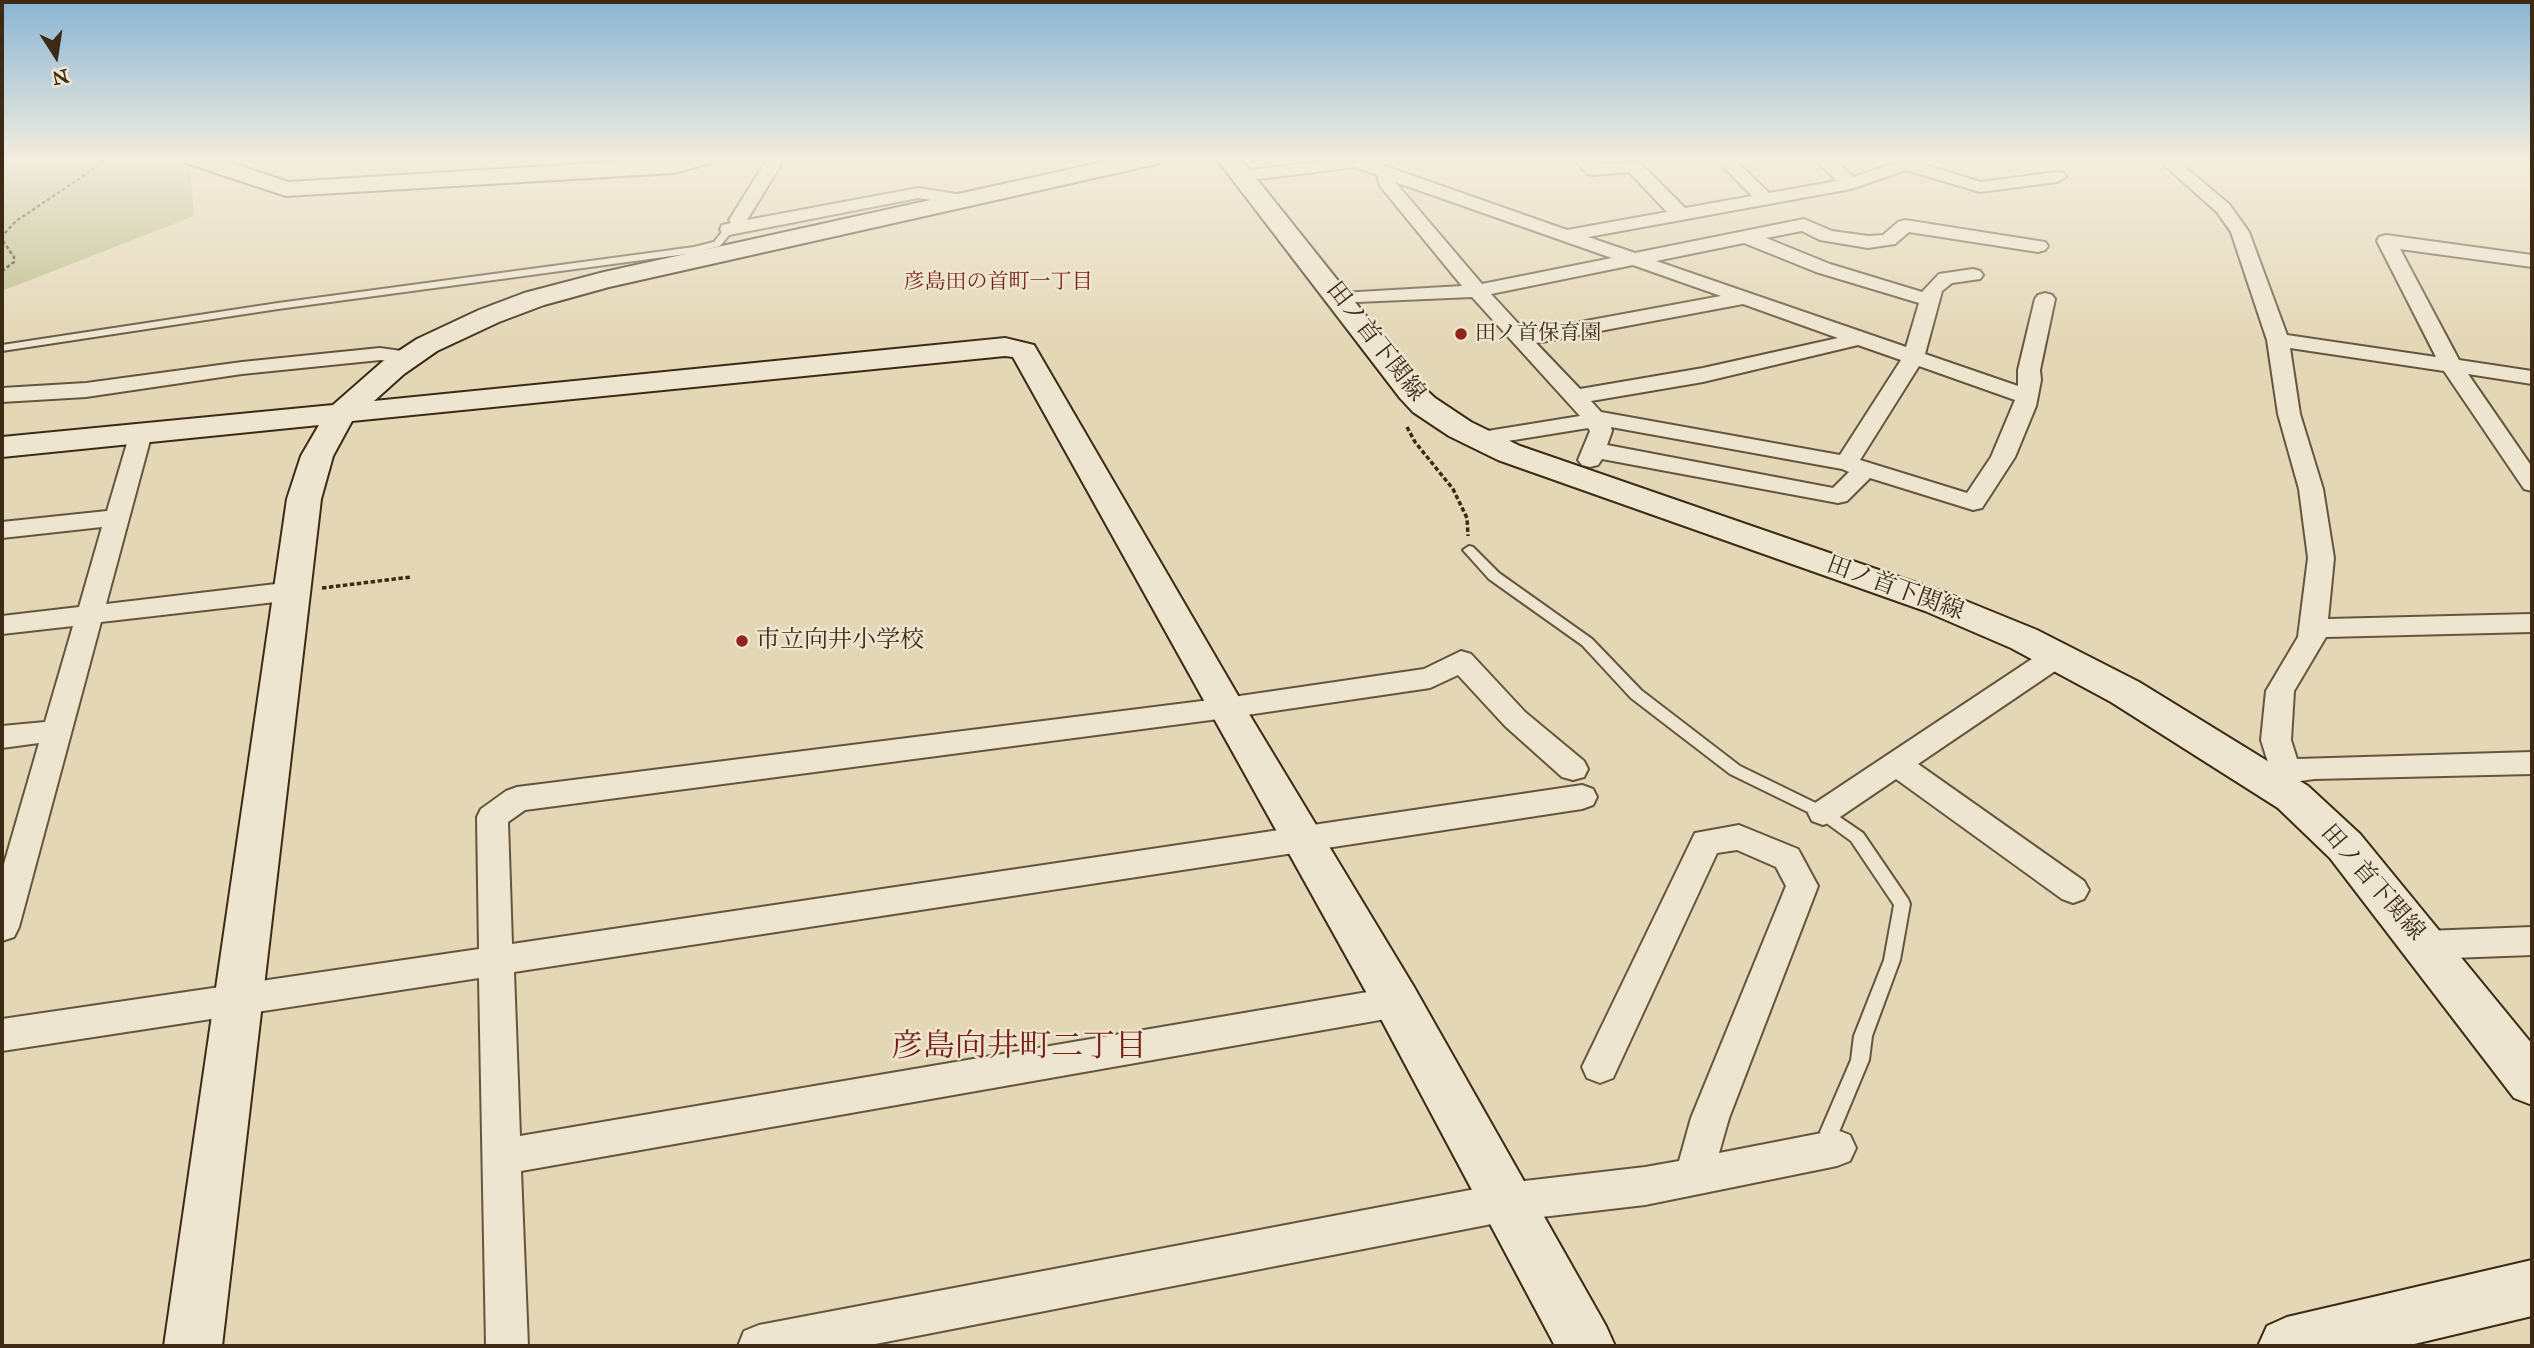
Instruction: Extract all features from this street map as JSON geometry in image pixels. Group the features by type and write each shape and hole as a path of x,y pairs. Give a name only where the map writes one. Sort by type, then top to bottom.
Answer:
{"street":[{"path":"733,225 736,221"},
{"path":"733,225 757,221"},
{"path":"193,1346 304,499 317,456 342,413 408,358 455,331 534,299 604,280 869,221"},
{"name":"田ノ首下関線","path":"1278,221 1416,397 1441,418 1477,439 1560,472 1938,603 2024,639 2280,778 2293,797 2345,846 2532,1082"},
{"path":"1418,221 1477,291 1595,419 1601,431 1592,455 1838,496 1914,357 1933,289 1940,281 1954,275 1973,275"},
{"path":"1526,221 2027,397"},
{"path":"1564,236 1648,221"},
{"path":"2233,221 2240,232 2278,340 2289,414 2311,489 2321,558 2312,637 2280,691 2276,740 2280,778 2314,768 2532,763"},
{"path":"1340,299 1477,291 1804,225 1827,236 1876,242 1888,240 1905,226 2037,246"},
{"path":"1746,237 1823,268 1929,300"},
{"path":"2532,261 2386,241 2451,365 2532,484"},
{"path":"1521,339 1748,298"},
{"path":"1477,439 1595,419 1856,466 1973,503 2003,457 2027,397 2029,370 2045,299"},
{"path":"1575,397 1703,375 1842,344 1860,337"},
{"path":"2278,340 2532,377"},
{"path":"2,447 1005,347 1024,351 1226,708 1397,1002 1586,1346"},
{"path":"2,395 86,390 242,368 380,354 408,358"},
{"path":"2,927 10,869 56,731 141,433"},
{"path":"2,530 117,518"},
{"path":"2,625 293,591"},
{"path":"2313,628 2532,623"},
{"path":"1823,813 2057,656"},
{"path":"2,1035 239,1000 495,961 1302,839 1578,783 1461,661 1430,678 1226,708 517,799 492,817 495,961 507,1346"},
{"path":"2,737 56,731"},
{"path":"1896,765 2073,890"},
{"path":"1600,1067 1706,842 1739,837 1787,858 1802,886 1710,1118 1693,1177"},
{"path":"2425,945 2532,941"},
{"path":"501,1157 1397,1002"},
{"path":"759,1346 1507,1202 1645,1186 1837,1147"},
{"path":"2287,1346 2532,1288"}],"lane":[{"path":"2,348 209,316 694,250 717,244 733,225"},
{"path":"1469,551 1494,576 1587,642 1636,694 1735,770 1823,813 1857,837 1902,904 1892,960 1863,1036 1860,1060 1829,1132 1837,1147"}],"path":[{"path":"2,271 14,262 14,257 3,241 3,235 16,221"},
{"path":"1416,397 1399,407 1415,442 1441,471 1462,506 1467,518 1469,551"},
{"path":"293,591 411,578"}],"green space":[{"path":"2,221 181,221 2,291"}],"place":[{"name":"田ノ首保育園","path":"1461,334"},
{"name":"市立向井小学校","path":"742,641"}],"district":[{"name":"彦島田の首町一丁目","path":"998,283"},
{"name":"彦島向井町二丁目","path":"1019,1048"}]}
